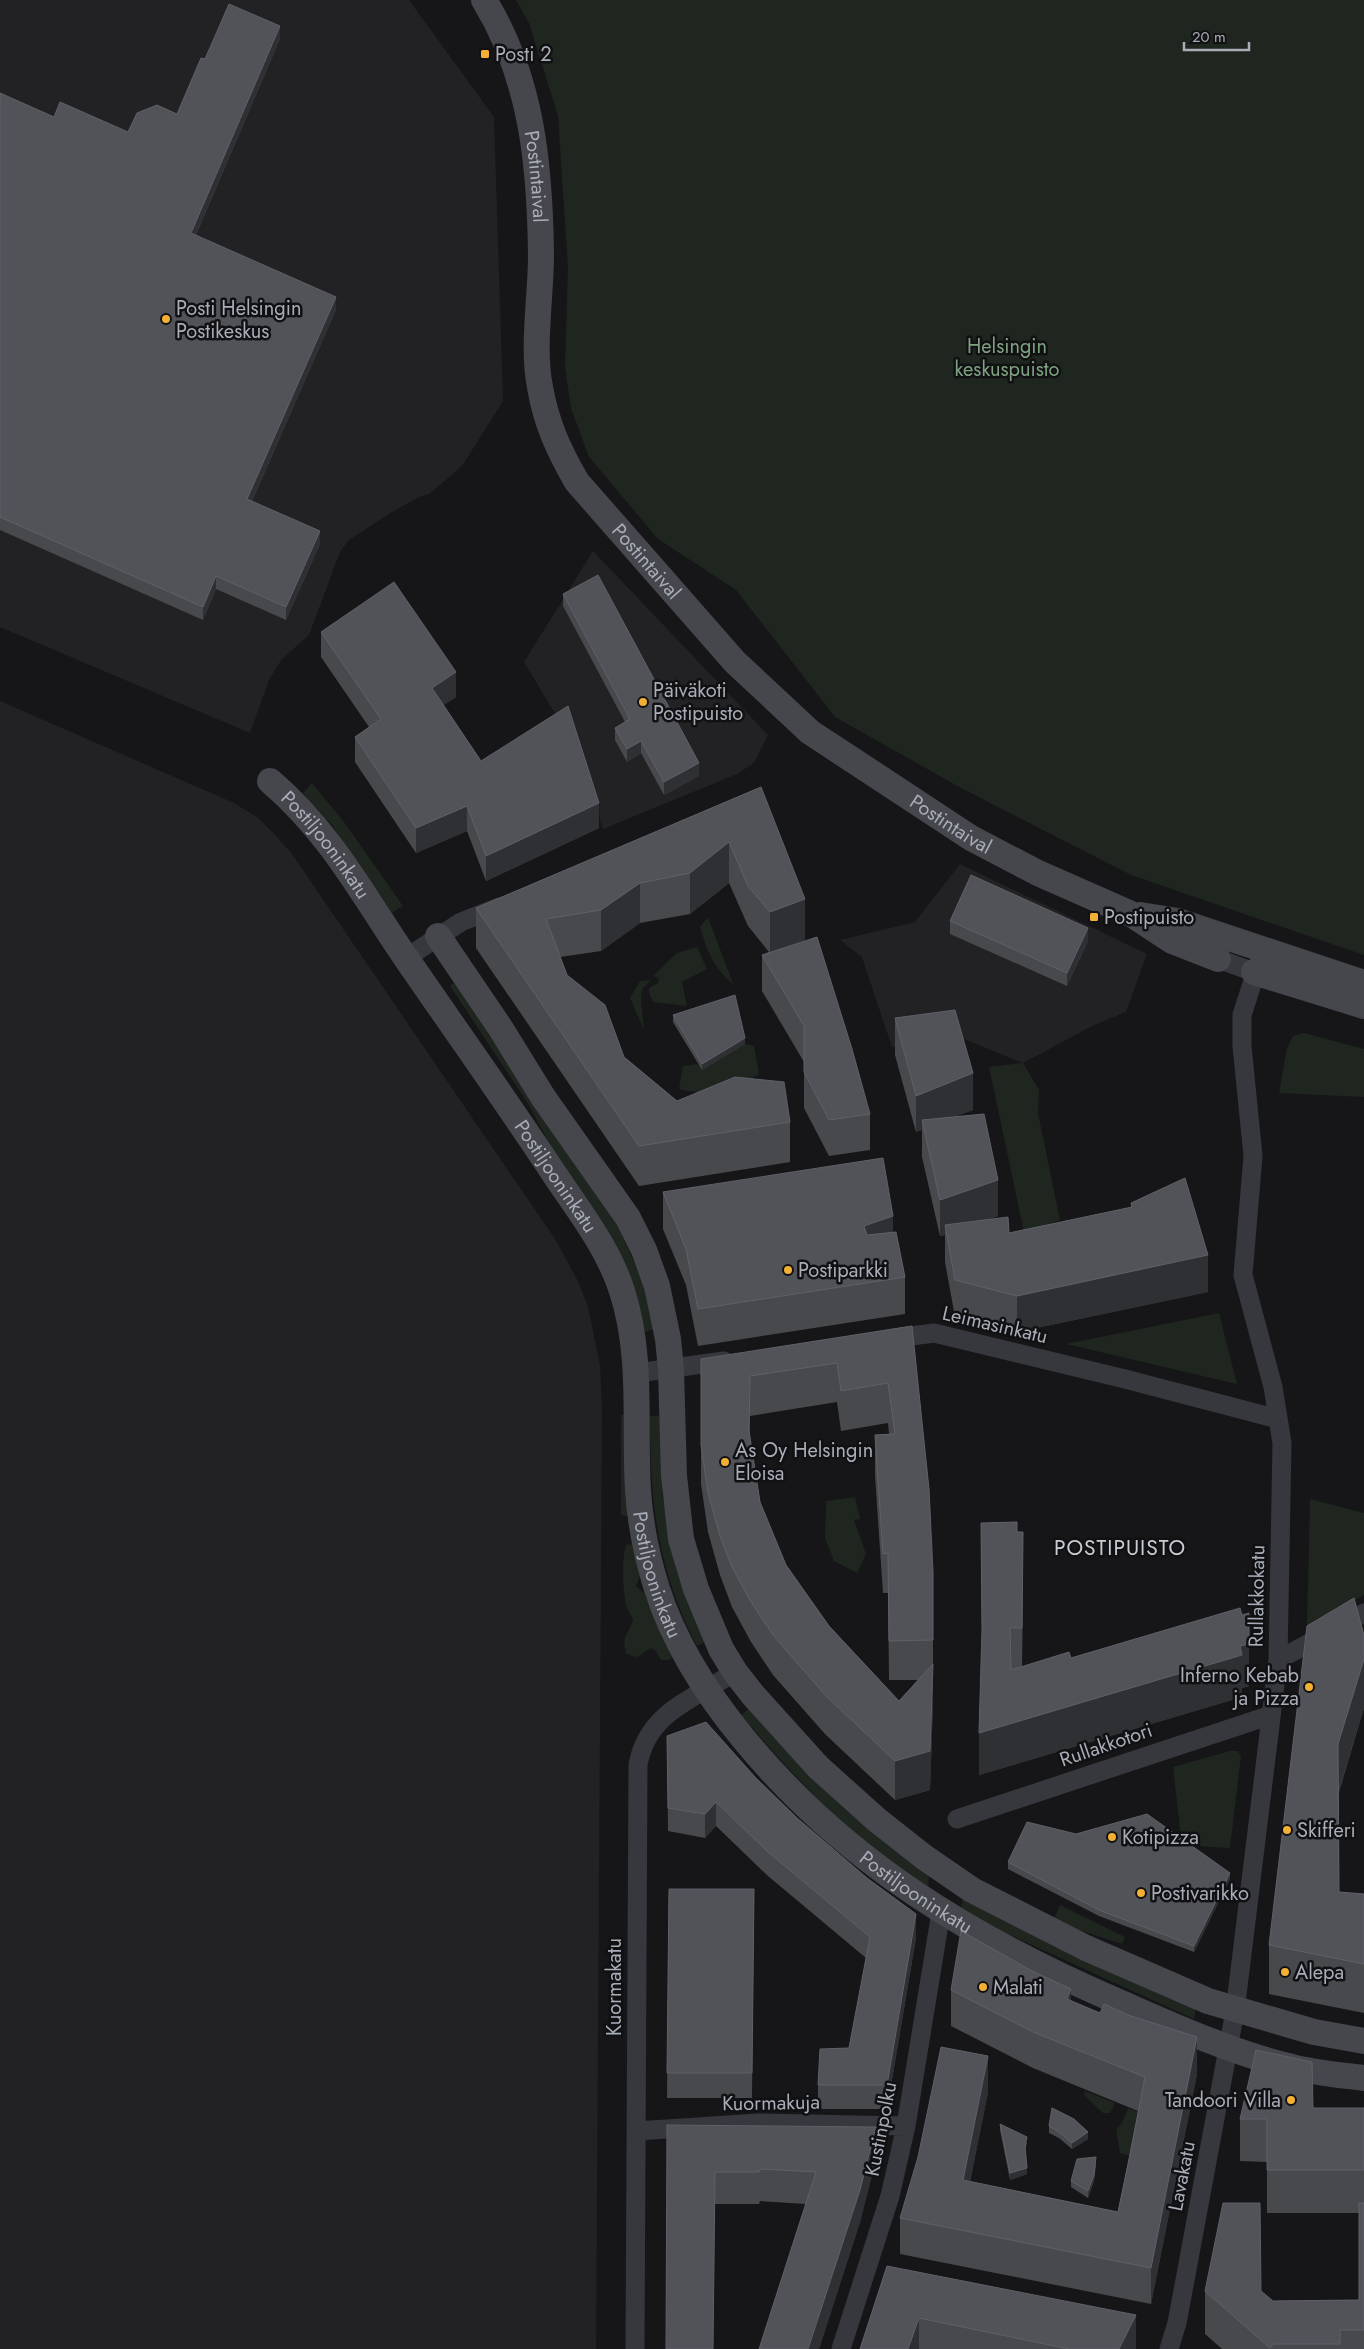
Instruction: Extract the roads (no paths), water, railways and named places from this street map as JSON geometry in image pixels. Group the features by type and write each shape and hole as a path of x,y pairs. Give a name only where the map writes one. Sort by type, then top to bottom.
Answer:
{"street":[{"name":"Postintaival","path":"484,0 504,37 523,88 532,126 539,208 539,386 557,448 577,482 735,662 810,732 971,838 1038,873 1131,914 1172,941 1218,960 1259,961 1364,983"},
{"name":"Postiljooninkatu","path":"270,781 294,801 318,827 344,862 406,958 490,1076 607,1256 621,1289 630,1325 637,1373 638,1492 645,1541 658,1590 674,1633 706,1691 776,1778 835,1833 889,1878 941,1912 1087,1988 1201,2038 1263,2060 1298,2069 1364,2078"},
{"path":"406,958 461,922 512,901"},
{"name":"Postintaival","path":"1131,914 1178,921 1259,961 1364,1006"},
{"name":"Postiljooninkatu","path":"438,936 501,1028 543,1097 628,1218 657,1286 666,1324 671,1369 674,1476 681,1539 696,1589 712,1630 735,1672 818,1767 877,1820 944,1872 972,1890 1086,1948 1150,1977 1235,2011 1314,2032 1364,2041"},
{"name":"Rullakkokatu","path":"1235,2011 1278,1660 1282,1489 1282,1443 1273,1387 1244,1275 1253,1156 1242,1046 1242,1014 1259,961"},
{"name":"Leimasinkatu","path":"871,1341 934,1333 1125,1379 1278,1419"},
{"path":"637,1373 746,1358"},
{"path":"1278,1660 1364,1613"},
{"name":"Kuormakatu","path":"635,2349 638,1765 643,1745 655,1724 686,1701 706,1691 735,1672"},
{"name":"Rullakkotori","path":"957,1819 1271,1715"},
{"name":"Kustinpolku","path":"841,2349 890,2196 906,2126 941,1912"},
{"name":"Lavakatu","path":"1176,2346 1235,2011"},
{"name":"Kuormakuja","path":"636,2131 759,2123 906,2126"}],"place":[{"name":"Posti 2","path":"485,54"},
{"name":"Posti Helsingin Postikeskus","path":"166,319"},
{"name":"Päiväkoti Postipuisto","path":"643,702"},
{"name":"Postipuisto","path":"1094,917"},
{"name":"Postiparkki","path":"788,1270"},
{"name":"As Oy Helsingin Eloisa","path":"725,1462"},
{"name":"Inferno Kebab ja Pizza","path":"1309,1687"},
{"name":"Skifferi","path":"1287,1830"},
{"name":"Kotipizza","path":"1112,1837"},
{"name":"Postivarikko","path":"1141,1893"},
{"name":"Alepa","path":"1285,1972"},
{"name":"Malati","path":"983,1987"},
{"name":"Tandoori Villa","path":"1291,2100"}],"district":[{"name":"POSTIPUISTO","path":"1120,1548"}],"park label":[{"name":"Helsingin keskuspuisto","path":"1007,358"}]}
